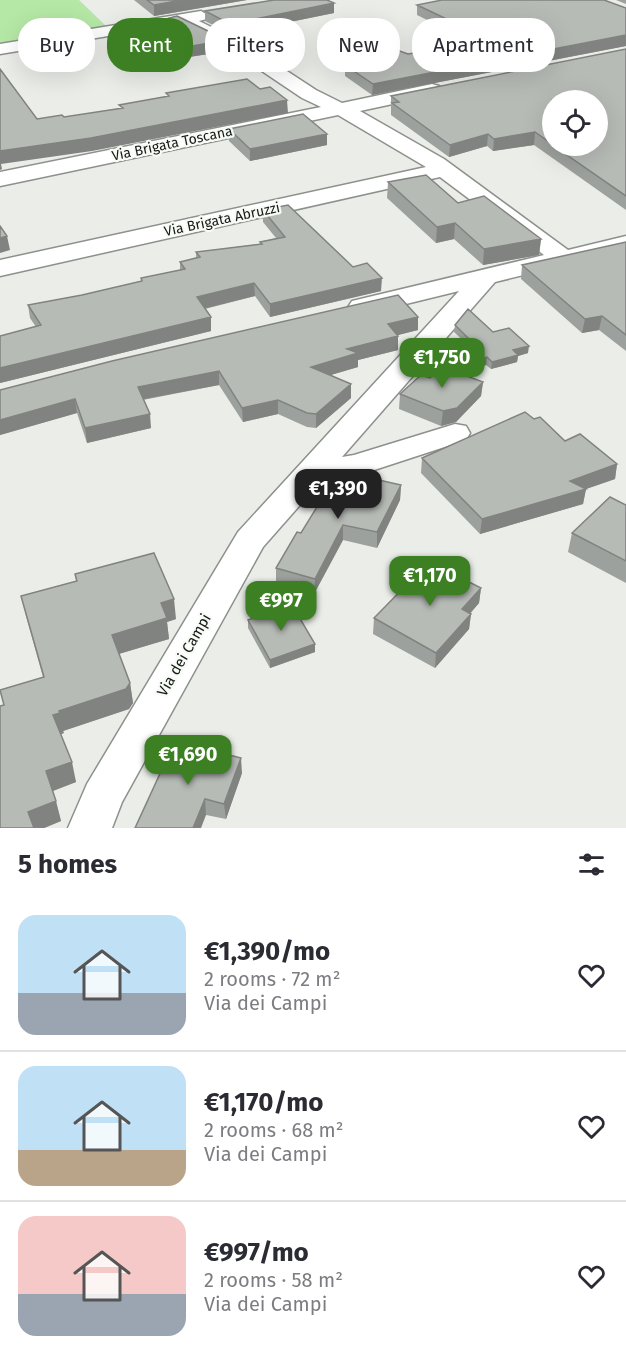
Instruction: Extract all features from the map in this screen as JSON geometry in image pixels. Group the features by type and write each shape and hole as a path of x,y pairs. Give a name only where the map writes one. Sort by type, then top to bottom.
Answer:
{"street":[{"path":"188,18 214,14"},
{"path":"193,24 238,47 309,94 340,108 443,170 563,258"},
{"path":"0,49 107,31"},
{"name":"Via Brigata Toscana","path":"0,179 454,86"},
{"name":"Via Brigata Abruzzi","path":"0,267 443,170"},
{"path":"336,313 626,243"},
{"name":"Via dei Campi","path":"90,828 102,798 250,540 485,278"},
{"path":"312,471 357,465 455,433"}],"green space":[{"path":"0,0 79,0 107,27 95,29 95,18 18,18 18,41 0,44"}],"building":[{"path":"147,0 182,0 154,5"},
{"path":"274,0 327,0 334,3 260,18 218,18 205,11"},
{"path":"442,0 604,0 626,8 626,35 555,49 555,18 444,18 417,5"},
{"path":"193,24 205,30 205,44 193,46"},
{"path":"626,49 626,196 568,156 608,156 608,90 542,90 542,137 535,132 494,139 488,134 450,145 392,103 399,102 391,96 511,72 555,72 555,63"},
{"path":"400,51 412,53 412,72 435,72 373,84 355,72 400,72"},
{"path":"0,69 37,119 123,108 119,105 169,96 166,93 247,79 260,89 270,87 287,100 91,138 0,151"},
{"path":"303,114 327,134 250,149 229,129"},
{"path":"426,175 458,203 484,196 541,239 484,249 455,223 437,227 388,182"},
{"path":"288,205 353,267 367,263 382,278 270,304 254,283 197,297 211,317 0,368 0,336 41,325 28,305 82,295 142,281 141,278 185,269 180,262 200,257 196,252 262,244 260,242 285,237 263,210"},
{"path":"0,226 7,236 0,238"},
{"path":"626,242 626,335 602,316 585,319 522,265"},
{"path":"398,295 418,317 388,324 398,336 347,349 358,353 311,367 351,384 316,414 307,413 278,400 242,408 219,371 138,387 150,414 85,428 75,399 0,420 0,390 112,361"},
{"path":"468,309 493,332 509,328 529,346 513,350 518,355 492,362 487,357 449,368 475,345 455,325"},
{"path":"443,367 483,382 457,408 443,411 400,394 421,375 430,378"},
{"path":"525,412 534,419 540,417 565,441 580,434 617,464 570,481 586,489 482,519 422,458"},
{"path":"339,471 401,485 377,532 343,525 315,579 276,568 297,532 301,533"},
{"path":"610,497 626,505 626,561 572,533"},
{"path":"154,553 174,599 161,603 167,618 112,635 130,683 126,689 53,715 72,762 46,771 56,801 28,812 34,828 0,828 0,706 4,705 0,690 44,677 21,596 77,581 75,574"},
{"path":"429,562 481,588 462,609 471,614 436,653 374,618"},
{"path":"292,605 315,644 270,660 248,620"},
{"path":"175,741 241,758 224,804 205,799 193,828 135,828"}]}
